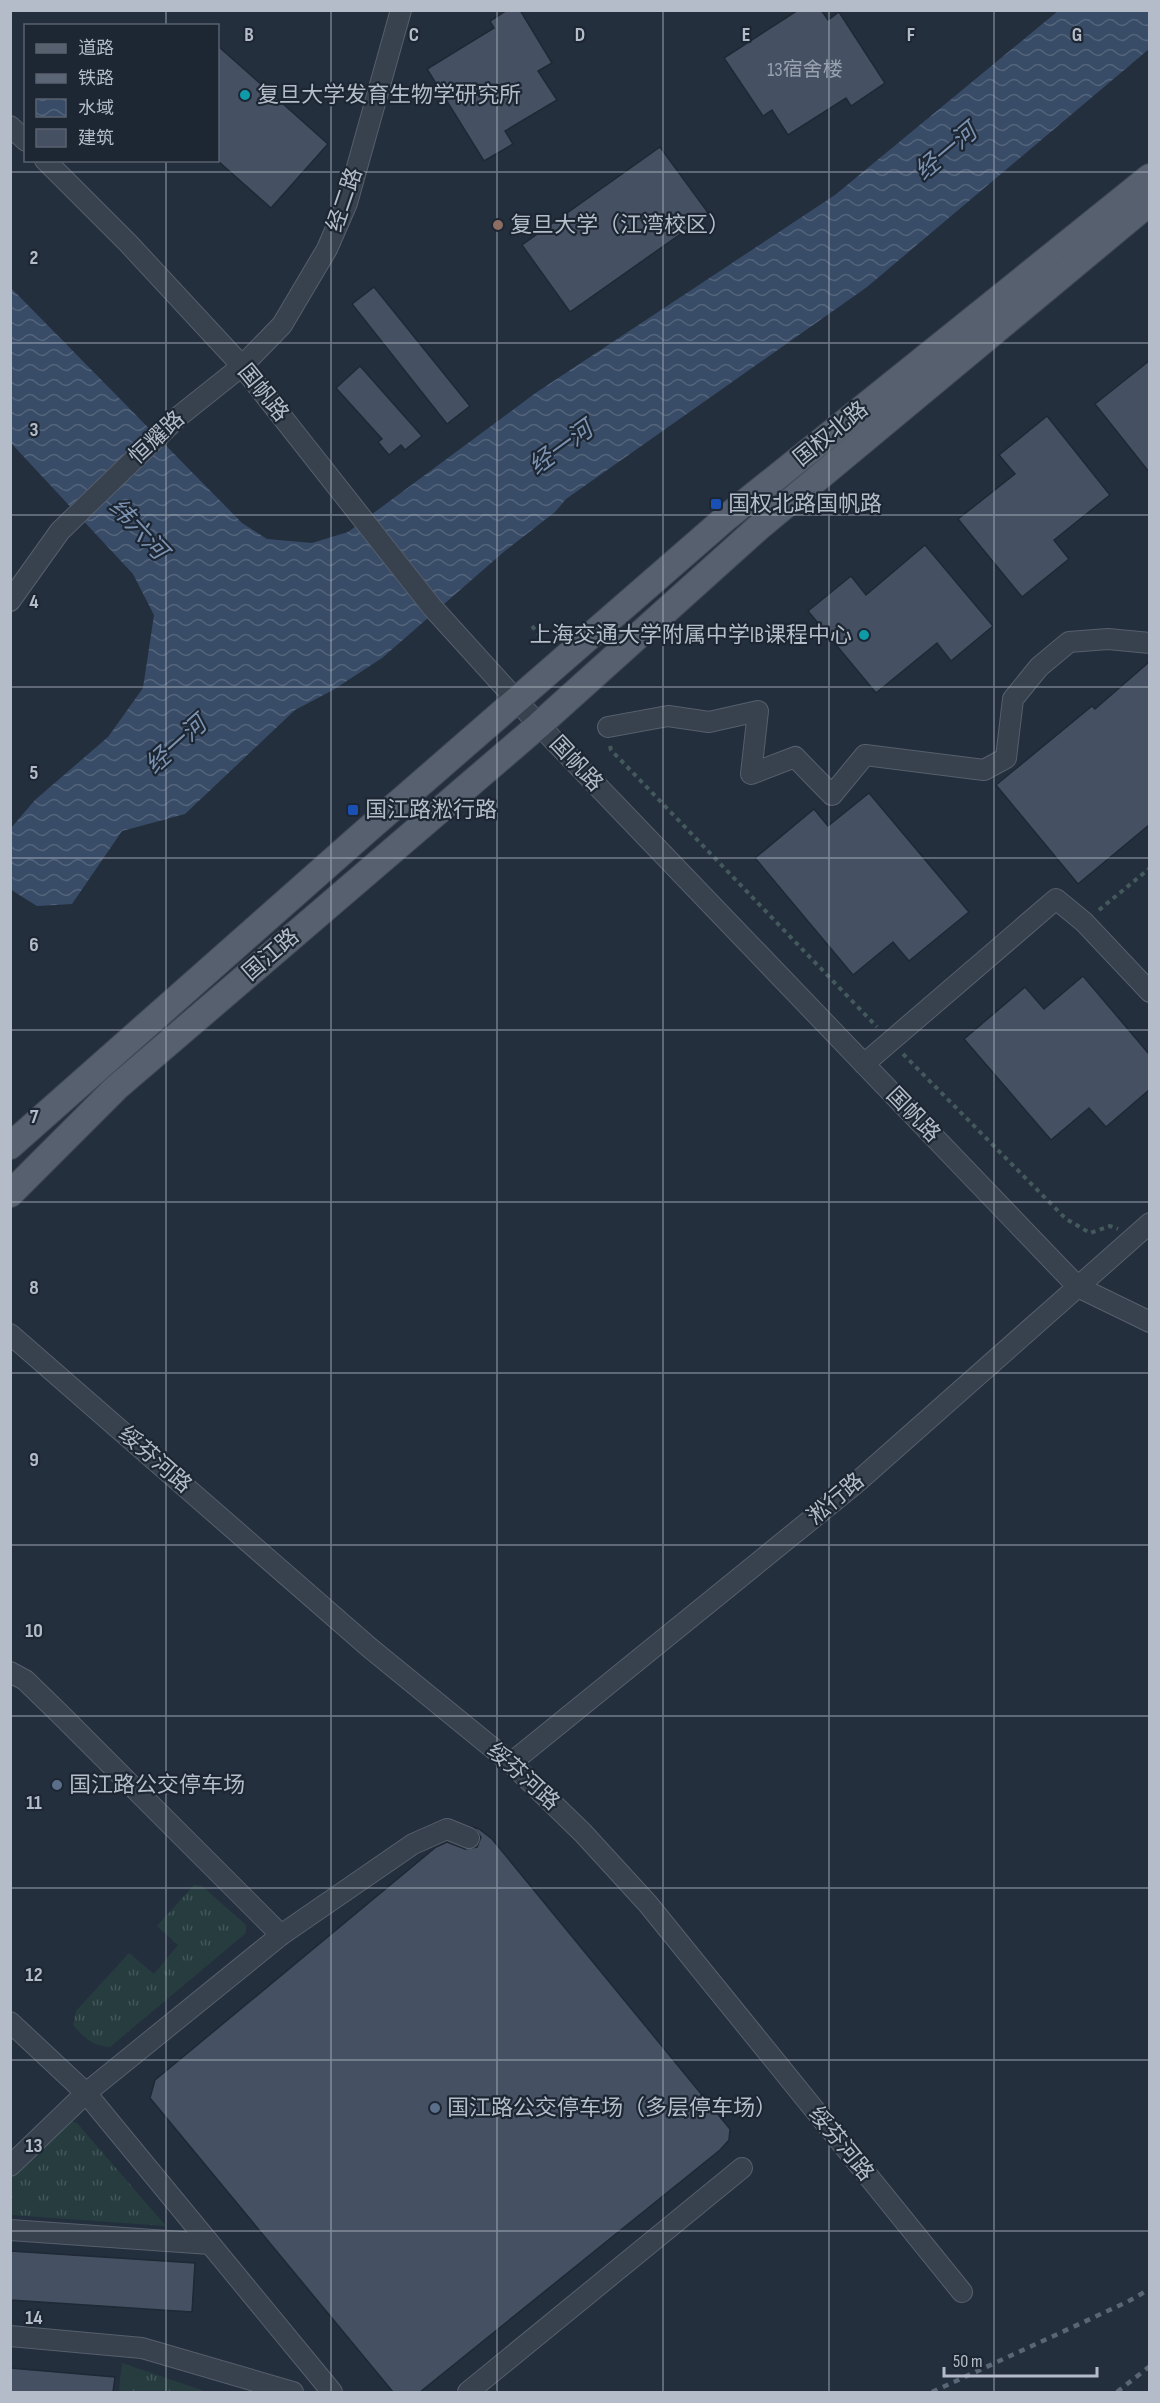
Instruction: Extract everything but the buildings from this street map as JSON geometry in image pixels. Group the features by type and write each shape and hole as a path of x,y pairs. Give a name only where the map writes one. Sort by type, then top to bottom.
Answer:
{"main road":[{"name":"国权北路","path":"519,700 727,517 1149,177"},
{"name":"国权北路","path":"539,724 758,528 1149,202"},
{"name":"国江路","path":"10,1146 365,831 519,700"},
{"name":"国江路","path":"10,1194 116,1088 539,724"}],"street":[{"name":"经二路","path":"242,366 282,325 327,249 347,203 400,10"},
{"path":"10,126 24,139"},
{"name":"国帆路","path":"47,162 128,243 242,366 432,607 539,724 1078,1287 1149,1322"},
{"name":"恒耀路","path":"10,601 60,531 178,417 242,366"},
{"path":"608,727 668,716 710,722 758,711 751,774 795,757 832,795 865,754 984,770 1006,758 1013,699 1039,667 1069,642 1108,639 1149,643"},
{"path":"864,1064 1056,899 1084,922 1149,992"},
{"name":"淞行路","path":"511,1763 855,1484 1142,1229"},
{"name":"绥芬河路","path":"10,1334 370,1648 511,1763 583,1833 648,1904 962,2292"},
{"path":"10,1672 24,1680 42,1696 281,1935"},
{"path":"10,2166 86,2093 281,1935 413,1844 447,1829 469,1838"},
{"path":"10,2022 86,2093 332,2392"},
{"path":"468,2392 742,2168"},
{"path":"10,2230 210,2244"},
{"path":"10,2336 142,2348 293,2392"}],"path":[{"path":"532,626 561,661"},
{"path":"608,727 611,750 1066,1219 1090,1233 1110,1226 1142,1229"},
{"path":"1084,922 1149,868"}],"green space":[{"path":"194,1885 202,1886 246,1925 246,1933 110,2047 89,2041 73,2025 76,2011 129,1953 154,1974 178,1945 157,1926"},
{"path":"69,2120 77,2123 166,2226 11,2215 10,2176 59,2125"},
{"path":"122,2363 207,2392 119,2392"}],"water":[{"path":"1058,11 1149,11 1149,49 867,287 566,499 555,512 506,550 382,658 333,690 295,710 185,814 122,831 72,904 37,906 13,891 10,887 11,828 35,800 108,737 143,688 154,615 133,574 11,443 10,287 242,523 267,539 312,543 348,532 537,392 835,195"}],"railway":[{"path":"932,2392 1127,2302 1150,2289"},
{"path":"1117,2392 1150,2366"}],"place":[{"name":"复旦大学发育生物学研究所","path":"245,95"},
{"name":"复旦大学（江湾校区）","path":"498,225"},
{"name":"国权北路国帆路","path":"716,504"},
{"name":"上海交通大学附属中学IB课程中心","path":"864,635"},
{"name":"国江路淞行路","path":"353,810"},
{"name":"国江路公交停车场","path":"57,1785"},
{"name":"国江路公交停车场（多层停车场）","path":"435,2108"}],"water label":[{"name":"经一河","path":"946,152"},
{"name":"经一河","path":"561,448"},
{"name":"纬六河","path":"138,529"},
{"name":"经一河","path":"176,745"}]}
